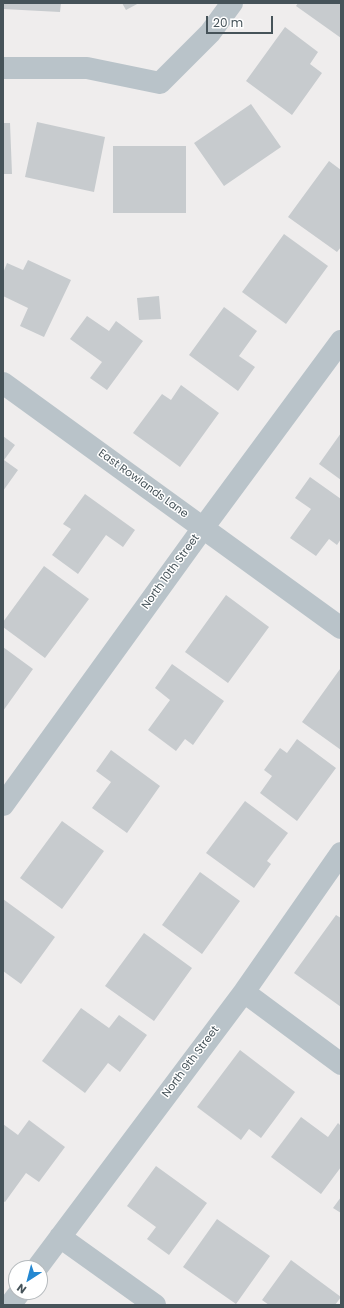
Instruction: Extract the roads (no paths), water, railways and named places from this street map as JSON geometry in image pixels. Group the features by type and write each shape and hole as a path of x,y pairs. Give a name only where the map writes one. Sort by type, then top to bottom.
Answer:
{"street":[{"path":"3,68 87,68 160,83 210,33 232,3"},
{"name":"North 10th Street","path":"3,805 203,528 341,341"},
{"name":"East Rowlands Lane","path":"3,383 341,628"},
{"name":"North 9th Street","path":"43,1260 244,992 341,853"},
{"path":"244,992 341,1064"},
{"path":"60,1237 155,1305"}]}
